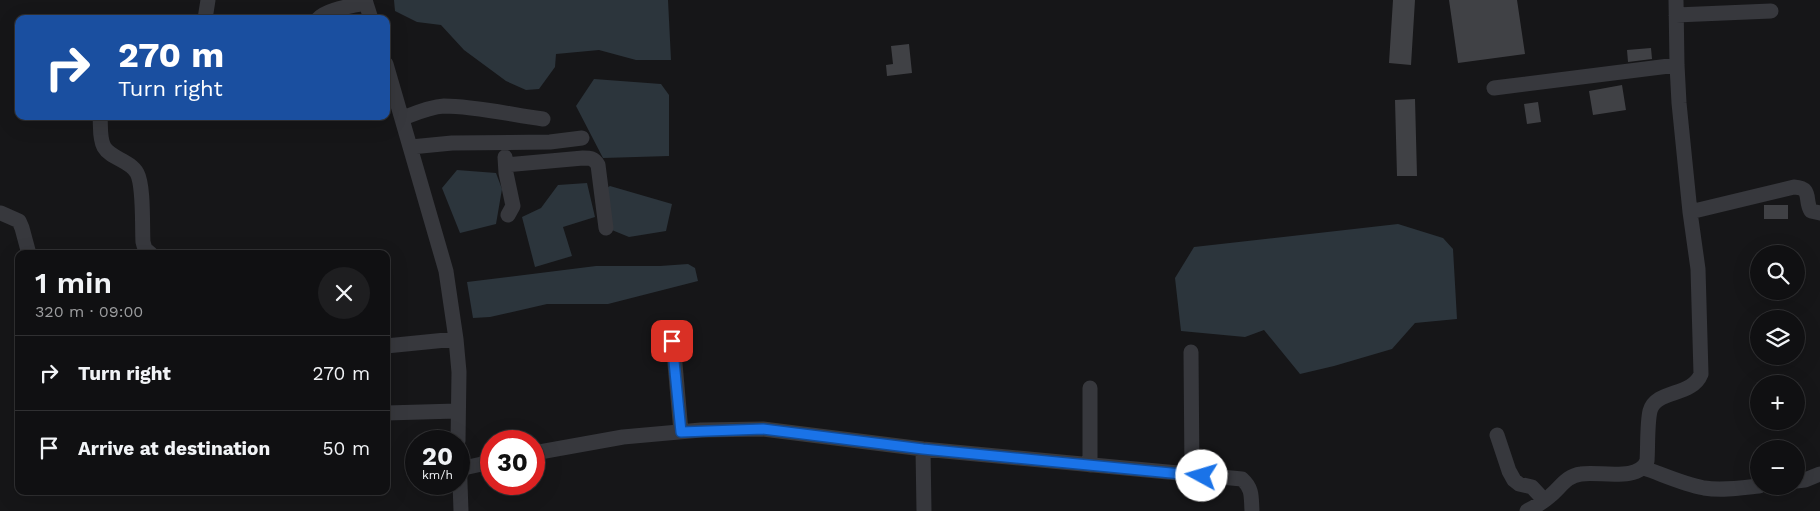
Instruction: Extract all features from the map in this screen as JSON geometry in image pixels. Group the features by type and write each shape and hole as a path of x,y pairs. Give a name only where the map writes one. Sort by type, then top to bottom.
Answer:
{"street":[{"path":"206,15 208,0"},
{"path":"323,15 365,1 370,15"},
{"path":"1498,435 1509,471 1514,480 1519,484 1532,487 1536,507 1573,475 1585,473 1629,474 1644,468 1647,461 1650,410 1655,402 1698,382 1701,374 1698,269 1690,212 1677,65 1676,7 1771,11"},
{"path":"1494,88 1677,65"},
{"path":"390,84 396,114 412,147 446,271 459,372 458,430"},
{"path":"396,114 442,106 543,119"},
{"path":"100,120 101,136 104,146 109,152 128,164 136,172 140,183 146,250"},
{"path":"412,147 452,143 550,142 582,138"},
{"path":"505,143 506,165 513,206 508,215"},
{"path":"506,165 583,158 595,160 598,165 606,228"},
{"path":"1690,212 1794,187 1801,187 1808,194 1811,211 1820,213"},
{"path":"1,213 19,221 27,250"},
{"path":"390,346 456,340"},
{"path":"672,341 681,432"},
{"path":"1191,352 1192,475"},
{"path":"1090,388 1090,465"},
{"path":"390,413 458,411"},
{"path":"545,451 623,437 681,432 763,429 923,449 1242,479 1248,485 1251,493 1252,511"},
{"path":"923,449 924,511"},
{"path":"1644,468 1705,488 1724,489 1750,487"},
{"path":"1805,480 1820,474"},
{"path":"460,495 461,511"}],"shaded area":[{"path":"394,0 668,0 671,60 636,60 599,50 556,54 555,67 539,89 526,90 506,81 464,50 441,25 417,22 395,11"},
{"path":"594,79 661,84 669,95 669,156 603,158 576,106"},
{"path":"457,170 496,173 502,189 496,224 460,233 442,188"},
{"path":"587,183 595,217 563,227 572,256 535,267 522,217 541,208 558,185"},
{"path":"610,186 672,204 666,231 629,237 607,228 600,192"},
{"path":"1398,224 1443,238 1453,249 1457,319 1415,323 1392,349 1300,374 1264,330 1245,337 1181,331 1175,278 1194,247"},
{"path":"688,264 695,268 698,281 608,304 547,304 490,317 473,318 467,282 596,266"}],"building":[{"path":"1393,0 1415,0 1411,65 1389,63"},
{"path":"1449,0 1517,0 1525,54 1458,63"},
{"path":"909,44 912,73 887,76 886,65 893,64 891,46"},
{"path":"1651,48 1652,59 1628,62 1627,50"},
{"path":"1622,85 1626,110 1593,115 1589,91"},
{"path":"1415,99 1417,176 1397,176 1395,100"},
{"path":"1538,102 1541,122 1527,124 1524,104"},
{"path":"1764,205 1788,205 1788,219 1764,219"}],"route":[{"path":"672,341 681,432 763,429 923,449 1202,476"}]}
